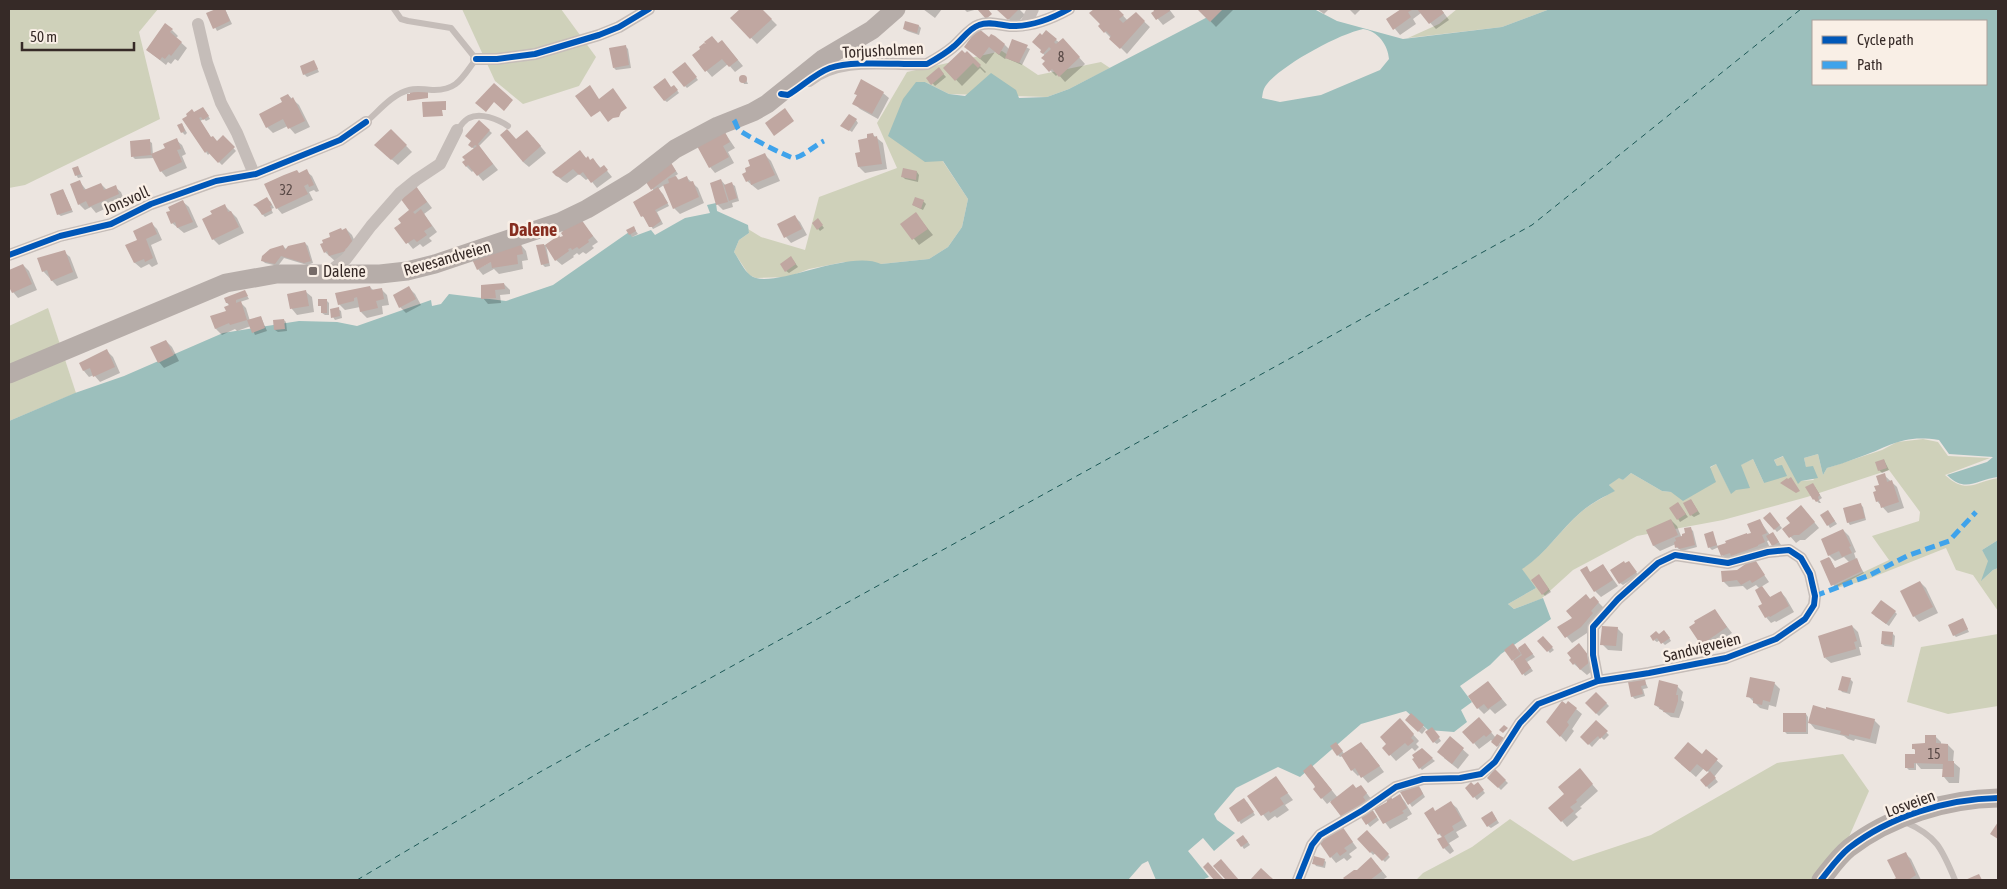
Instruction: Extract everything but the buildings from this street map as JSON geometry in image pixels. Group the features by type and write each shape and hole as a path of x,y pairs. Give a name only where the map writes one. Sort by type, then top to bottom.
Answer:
{"main road":[{"name":"Revesandveien","path":"9,374 226,283 277,274 407,271 434,264 560,222 587,209 634,181 675,149 718,126 753,112 781,94 823,59 872,30 896,9"},
{"name":"Losveien","path":"1822,880 1836,860 1849,848 1868,835 1899,819 1949,803 1998,798"}],"street":[{"path":"476,59 497,59 535,54 600,35 619,27 649,9"},
{"path":"1026,24 1033,9"},
{"name":"Torjusholmen","path":"781,94 788,95 818,74 845,64 926,64 938,59 976,25 986,23 1012,26 1038,23 1069,9"},
{"path":"198,24 207,63 221,103 240,140 254,174"},
{"name":"Jonsvoll","path":"9,255 60,236 111,224 150,204 216,181 254,174 340,140 366,122"},
{"path":"326,274 346,260 371,226 400,193 440,164 458,130"},
{"name":"Sandvigveien","path":"1298,880 1312,845 1320,834 1363,810 1396,787 1424,780 1460,778 1481,774 1495,762 1520,723 1538,704 1598,681 1726,658 1776,639 1805,619 1814,605 1815,596 1810,574 1801,558 1789,550 1768,552 1728,562 1675,555 1658,563 1618,599 1594,627 1593,655 1598,681"}],"lane":[{"path":"366,122 404,91 449,89 458,83 476,59 451,28 401,19 394,9"},
{"path":"458,130 469,118 478,116 495,119 508,126"},
{"name":"Losveien","path":"1899,819 1930,835 1941,849 1955,880"}],"green space":[{"path":"9,9 158,9 139,32 160,119 25,185 9,188"},
{"path":"462,9 561,9 596,57 579,86 523,104 495,81"},
{"path":"1457,9 1550,9 1502,27 1408,38 1439,24"},
{"path":"1002,51 1038,75 1101,62 1110,68 1069,89 1047,97 949,94 925,82 942,160 968,199 962,227 948,247 929,259 881,264 844,262 809,269 788,277 756,278 749,275 734,252 739,240 749,233 748,229 761,237 805,250 819,197 897,168 877,123 907,72"},
{"path":"48,308 76,393 9,421 9,326"},
{"path":"1923,439 1938,442 1948,456 1990,458 1945,475 1965,486 1998,478 1998,540 1982,550 1989,561 1982,580 1998,568 1998,611 1973,575 1956,570 1946,548 1863,581 1832,589 1832,587 1889,560 1872,536 1919,521 1920,512 1889,470 1807,497 1723,520 1637,536 1573,570 1541,599 1514,609 1508,604 1536,588 1521,569 1538,557 1581,512 1614,491 1609,485 1619,477 1623,480 1631,473 1662,491 1671,492 1716,464 1731,493 1740,465 1753,459 1764,483 1777,466 1774,460 1784,456 1801,481 1814,480 1806,468 1804,458 1818,454 1823,475 1827,468 1882,450 1897,442"},
{"path":"1998,634 1998,706 1948,714 1907,702 1921,647"},
{"path":"1843,754 1869,791 1848,839 1822,880 1416,880 1423,873 1472,847 1510,819 1573,861 1651,835 1777,763"}],"water":[{"path":"1223,9 1314,9 1337,21 1403,39 1502,27 1550,9 1998,9 1998,477 1972,484 1960,484 1947,475 1987,462 1993,457 1949,454 1939,440 1915,439 1905,440 1827,468 1823,475 1818,454 1804,458 1806,467 1813,466 1818,478 1801,481 1798,484 1783,456 1774,460 1777,466 1782,465 1787,476 1764,483 1753,459 1741,465 1750,488 1736,490 1731,494 1716,464 1710,467 1716,482 1683,501 1671,492 1662,491 1631,473 1623,480 1619,478 1609,485 1615,491 1581,512 1538,557 1522,569 1536,588 1508,604 1514,609 1543,598 1551,619 1460,686 1472,702 1461,710 1467,722 1454,732 1428,730 1406,711 1361,724 1300,777 1278,767 1236,788 1214,814 1217,820 1235,833 1214,851 1203,838 1188,851 1209,877 1202,880 1156,880 1148,861 1142,864 1128,880 9,880 9,421 75,393 124,376 223,333 299,321 337,322 357,326 431,300 432,306 441,304 449,294 506,301 553,285 629,232 632,237 651,230 655,235 685,218 710,213 707,205 716,203 717,211 748,225 749,233 739,240 734,252 748,273 760,279 791,275 849,261 867,261 881,264 929,259 948,247 962,227 968,199 943,161 925,162 888,136 903,99 916,82 925,82 949,94 965,96 991,73 1016,90 1019,98 1047,97 1069,89","holes":["1363,29 1378,36 1387,49 1389,59 1380,70 1321,95 1280,102 1262,98 1267,84 1285,68 1312,51 1340,37"]},
{"path":"1998,540 1998,568 1981,581 1988,561 1982,550"}],"ferry route":[{"path":"357,880 540,772 1532,225 1801,9"}],"marked path":[{"path":"734,120 738,129 742,132 794,158 824,141"},
{"path":"1815,596 1870,575 1907,556 1949,541 1976,512"}],"cycle path":[{"path":"476,59 497,59 535,54 599,35 619,27 649,9"},
{"path":"781,94 788,95 819,74 839,66 864,63 927,64 947,52 979,25 991,23 1010,26 1033,24 1069,9"},
{"path":"9,255 60,236 111,224 151,204 216,181 256,174 340,140 366,122"},
{"path":"1298,880 1312,845 1320,835 1363,810 1396,787 1423,779 1460,778 1481,774 1495,762 1520,723 1538,704 1598,681 1726,658 1776,639 1805,619 1814,605 1815,596 1810,574 1801,558 1789,550 1768,552 1728,563 1675,555 1658,563 1618,599 1593,627 1593,655 1598,681"},
{"path":"1821,880 1849,848 1882,827 1901,818 1939,806 1979,799 1998,798"}],"place":[{"name":"Dalene","path":"313,271"}],"district":[{"name":"Dalene","path":"533,230"}]}
